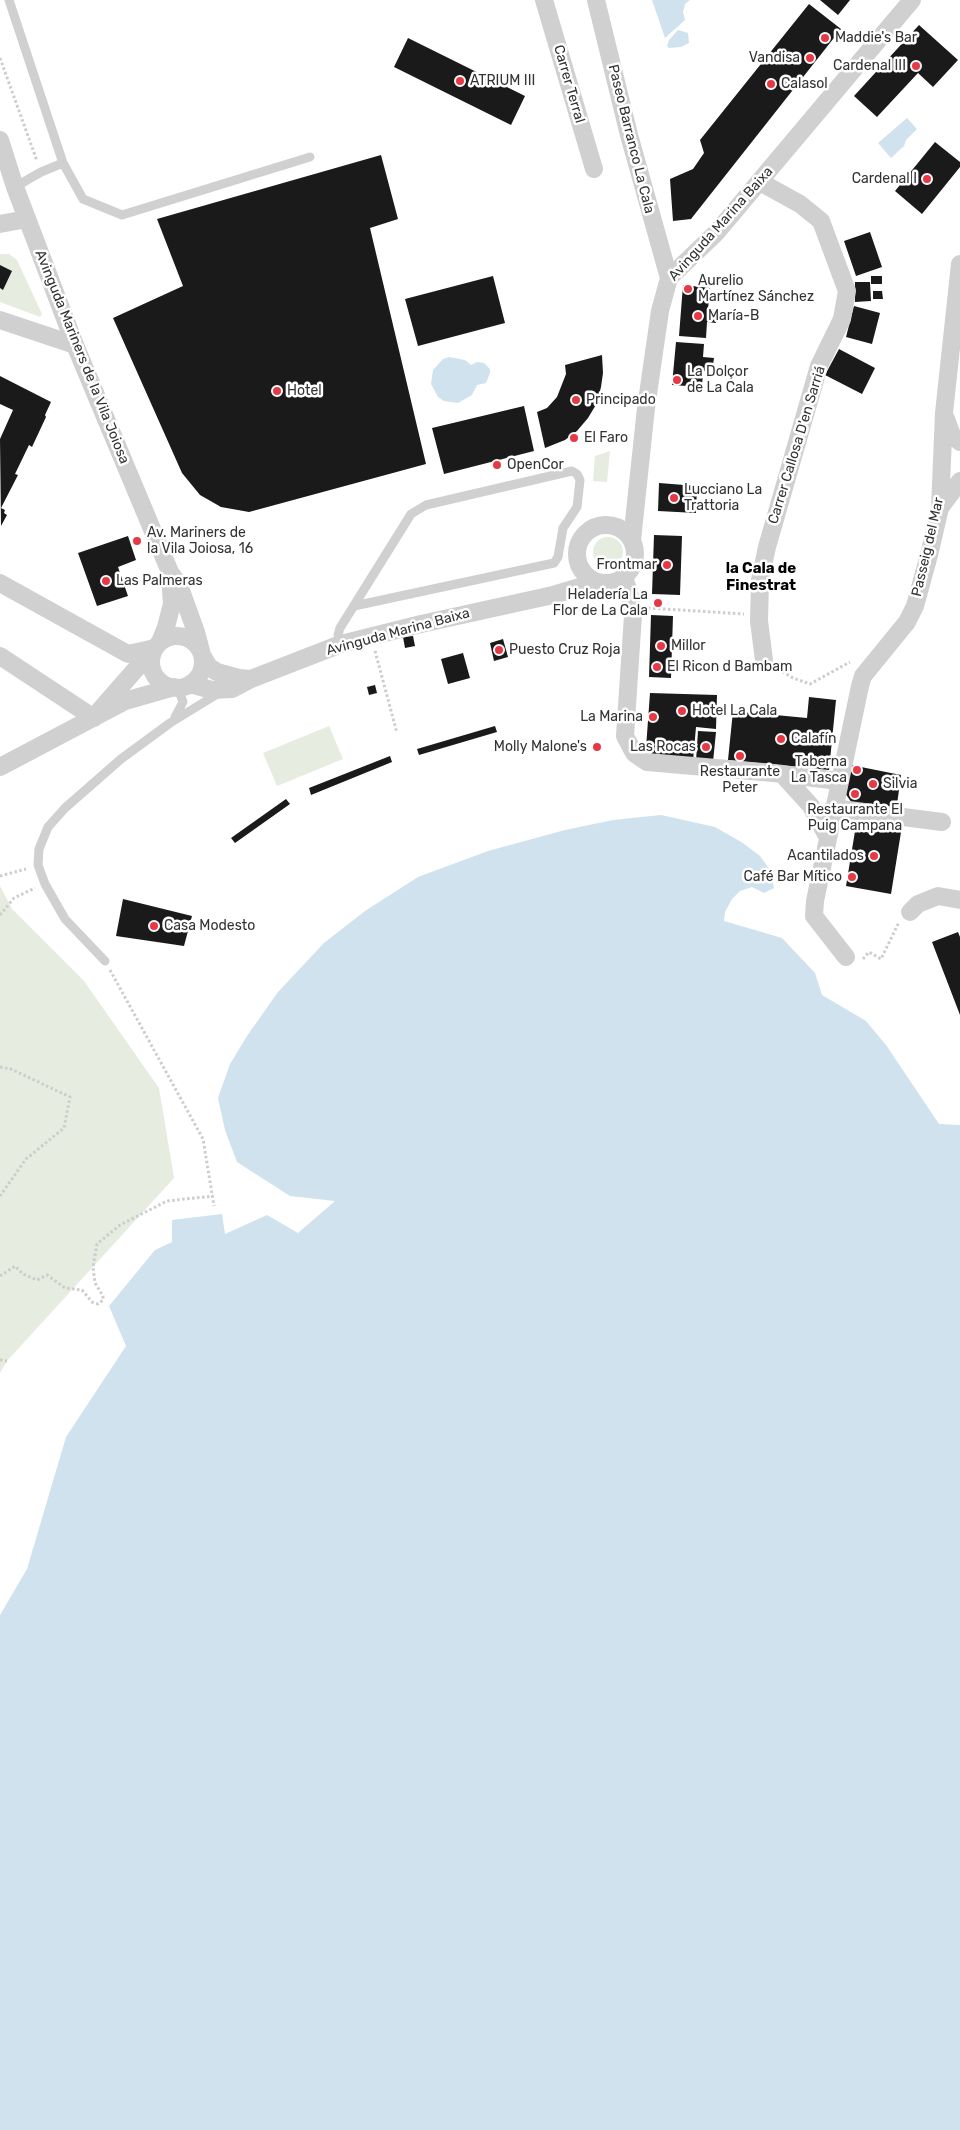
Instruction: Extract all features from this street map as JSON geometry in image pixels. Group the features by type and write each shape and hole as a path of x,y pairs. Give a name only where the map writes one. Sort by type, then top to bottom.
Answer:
{"street":[{"name":"Carrer Terral","path":"544,0 594,169"},
{"name":"Paseo Barranco La Cala","path":"596,0 629,135 669,278"},
{"name":"Avinguda Marina Baixa","path":"632,540 646,408 660,311 669,278 716,233 912,0"},
{"name":"Avinguda Mariners de la Vila Joiosa","path":"0,140 15,188 75,345 170,572 179,585 202,654"},
{"name":"Carrer Callosa D'en Sarriá","path":"760,182 800,204 821,221 847,291 842,319 819,366 767,547 760,580 760,614 764,660"},
{"path":"0,224 27,220"},
{"name":"Passeig del Mar","path":"838,781 860,686 868,670 907,622 915,606 930,555 940,508 944,414 960,264"},
{"path":"0,320 75,345"},
{"path":"944,414 952,435 960,442"},
{"path":"940,508 960,481"},
{"name":"Avinguda Marina Baixa","path":"619,521 638,496"},
{"path":"619,521 621,528 632,540 635,548 634,564 624,578 615,582 597,582 582,571 576,554 582,537 596,526 619,521"},
{"path":"553,596 568,584 578,563"},
{"name":"Avinguda Mariners de la Vila Joiosa","path":"156,648 166,627 172,604 170,572"},
{"path":"624,578 630,596 633,615 626,736 634,753 647,762 838,781 815,901 814,916 846,957"},
{"name":"Avinguda Marina Baixa","path":"224,691 240,686 245,679 341,644 421,624 553,596 597,582"},
{"path":"0,583 128,654 156,648"},
{"path":"94,718 135,670 166,638 182,636 190,639 202,654 209,667 217,672 245,679"},
{"path":"156,648 151,661 155,676 166,685 224,691"},
{"path":"0,767 125,701 180,686 201,672 202,654"},
{"path":"0,656 94,718"},
{"path":"782,774 811,806 827,836"},
{"path":"833,808 942,822"},
{"path":"910,912 918,904 938,896 960,900"}],"lane":[{"path":"9,0 63,163 83,199 122,215 310,157"},
{"path":"15,188 41,172 63,163"},
{"path":"341,644 338,635 340,628 411,514 426,505 572,471 577,474 580,480 577,507 563,528 558,557 554,562 354,606"},
{"path":"170,723 180,711 183,702 180,686"},
{"path":"105,961 65,919 45,884 38,865 39,849 48,827 65,808 121,758 170,723 207,699 224,691"}],"path":[{"path":"0,58 41,172"},
{"path":"632,608 760,614"},
{"path":"371,636 397,733"},
{"path":"764,660 793,678 810,684 852,661 868,670"},
{"path":"0,876 38,865"},
{"path":"0,915 14,898 45,884"},
{"path":"846,957 856,966 869,952 881,959 900,920 910,912"},
{"path":"105,961 203,1139 214,1206"},
{"path":"0,1067 11,1069 70,1097 64,1128 26,1159 0,1196"},
{"path":"0,1276 15,1266 23,1274 37,1280 47,1275 64,1288 82,1290 92,1302 98,1304 103,1296 95,1283 93,1267 97,1244 120,1225 167,1200 213,1196"},
{"path":"0,1360 7,1361"}],"shaded area":[{"path":"0,254 9,254 17,260 42,314 40,317 0,302"},
{"path":"610,451 607,482 593,481 595,456"},
{"path":"608,537 619,541 623,552 619,563 608,567 597,563 593,552 597,541"},
{"path":"329,726 343,759 277,786 263,753"},
{"path":"0,886 12,909 84,981 159,1088 174,1178 7,1361 0,1373"}],"water":[{"path":"652,0 690,0 685,4 683,12 685,20 665,38"},
{"path":"678,30 688,33 689,43 681,47 669,48 667,46 669,40"},
{"path":"907,118 917,129 906,140 904,146 891,158 878,143"},
{"path":"449,357 465,360 471,365 477,362 484,363 490,369 486,383 477,385 472,395 458,403 444,401 438,397 431,384 433,370 443,359"},
{"path":"661,815 715,827 743,843 760,856 770,870 774,888 764,893 752,887 740,891 732,899 725,912 724,921 782,938 815,973 822,995 866,1021 886,1045 939,1124 960,1125 960,2130 0,2130 0,1615 27,1569 66,1437 126,1346 109,1306 155,1250 172,1242 172,1220 222,1214 225,1234 267,1215 298,1233 335,1201 290,1196 237,1162 225,1130 218,1098 230,1064 278,992 324,943 365,911 418,877 488,851 565,830 613,820"}],"building":[{"path":"820,0 850,0 838,15"},
{"name":"Calasol","path":"809,4 841,29 691,219 673,221 670,179 693,169 704,153 700,140"},
{"name":"Cardenal III","path":"919,25 958,60 933,87 918,73 877,117 854,96"},
{"name":"ATRIUM III","path":"408,38 525,96 511,125 394,67"},
{"name":"Cardenal I","path":"935,142 960,162 960,167 922,214 895,191"},
{"name":"Hotel","path":"381,155 398,219 370,228 426,464 249,512 221,507 200,495 182,473 113,318 183,286 157,219"},
{"path":"870,232 882,267 856,276 844,241"},
{"path":"0,265 12,271 3,290 0,288"},
{"path":"493,276 505,323 418,346 405,299"},
{"path":"871,276 882,276 882,284 871,284"},
{"path":"855,282 870,282 871,301 855,302"},
{"name":"María-B","path":"683,285 710,288 708,309 717,310 716,323 707,322 706,338 679,336"},
{"path":"873,291 882,291 883,299 873,299"},
{"path":"854,306 880,313 872,344 846,337"},
{"path":"676,342 704,344 703,357 714,358 712,372 703,371 702,387 672,385"},
{"path":"839,349 875,368 862,394 825,375"},
{"name":"Principado","path":"602,355 603,373 601,387 597,403 588,418 577,431 565,440 545,448 537,412 547,408 557,397 566,374 565,365"},
{"path":"0,376 51,402 32,447 29,445 15,474 18,475 1,508 5,510 4,513 7,515 1,526 0,439 13,410 0,404"},
{"path":"524,406 534,451 444,474 432,428"},
{"path":"659,483 697,486 696,513 658,511"},
{"name":"Frontmar","path":"654,535 682,536 680,595 652,594"},
{"name":"Las Palmeras","path":"128,536 136,560 118,567 128,596 97,606 78,553"},
{"name":"Millor","path":"651,615 673,616 671,678 649,677"},
{"path":"413,636 415,646 405,648 403,637"},
{"name":"Puesto Cruz Roja","path":"503,639 508,657 494,661 490,643"},
{"path":"463,653 470,678 448,684 441,659"},
{"path":"375,685 377,693 369,695 367,687"},
{"name":"Hotel La Cala","path":"650,693 717,695 716,729 696,727 693,761 655,757 646,748"},
{"name":"Calafín","path":"809,697 836,700 829,770 728,760 733,711 807,718"},
{"path":"495,726 497,732 419,755 417,749"},
{"name":"Las Rocas","path":"698,731 716,732 713,762 696,761"},
{"path":"390,756 392,762 311,795 309,788"},
{"name":"Silvia","path":"851,765 901,775 896,812 854,806 845,793"},
{"path":"286,799 290,804 235,843 231,838"},
{"name":"Acantilados","path":"857,819 902,826 891,894 846,886"},
{"name":"Casa Modesto","path":"123,899 192,916 184,946 116,936"},
{"path":"958,932 960,937 960,1015 932,942"}],"place":[{"name":"Maddie's Bar","path":"825,38"},
{"name":"Vandisa","path":"810,58"},
{"name":"Cardenal III","path":"916,66"},
{"name":"ATRIUM III","path":"460,81"},
{"name":"Calasol","path":"771,84"},
{"name":"Cardenal I","path":"927,179"},
{"name":"Aurelio Martínez Sánchez","path":"688,289"},
{"name":"María-B","path":"698,316"},
{"name":"La Dolçor de La Cala","path":"677,380"},
{"name":"Hotel","path":"277,391"},
{"name":"Principado","path":"576,400"},
{"name":"El Faro","path":"574,438"},
{"name":"OpenCor","path":"497,465"},
{"name":"Lucciano La Trattoria","path":"674,498"},
{"name":"Av. Mariners de la Vila Joiosa, 16","path":"137,541"},
{"name":"Frontmar","path":"667,565"},
{"name":"Las Palmeras","path":"106,581"},
{"name":"Heladería La Flor de La Cala","path":"658,603"},
{"name":"Millor","path":"661,646"},
{"name":"Puesto Cruz Roja","path":"499,650"},
{"name":"El Ricon d Bambam","path":"657,667"},
{"name":"Hotel La Cala","path":"682,711"},
{"name":"La Marina","path":"653,717"},
{"name":"Calafín","path":"781,739"},
{"name":"Molly Malone's","path":"597,747"},
{"name":"Las Rocas","path":"706,747"},
{"name":"Restaurante Peter","path":"740,756"},
{"name":"Taberna La Tasca","path":"857,770"},
{"name":"Silvia","path":"873,784"},
{"name":"Restaurante El Puig Campana","path":"855,794"},
{"name":"Acantilados","path":"874,856"},
{"name":"Café Bar Mítico","path":"852,877"},
{"name":"Casa Modesto","path":"154,926"}],"district":[{"name":"la Cala de Finestrat","path":"761,578"}]}
